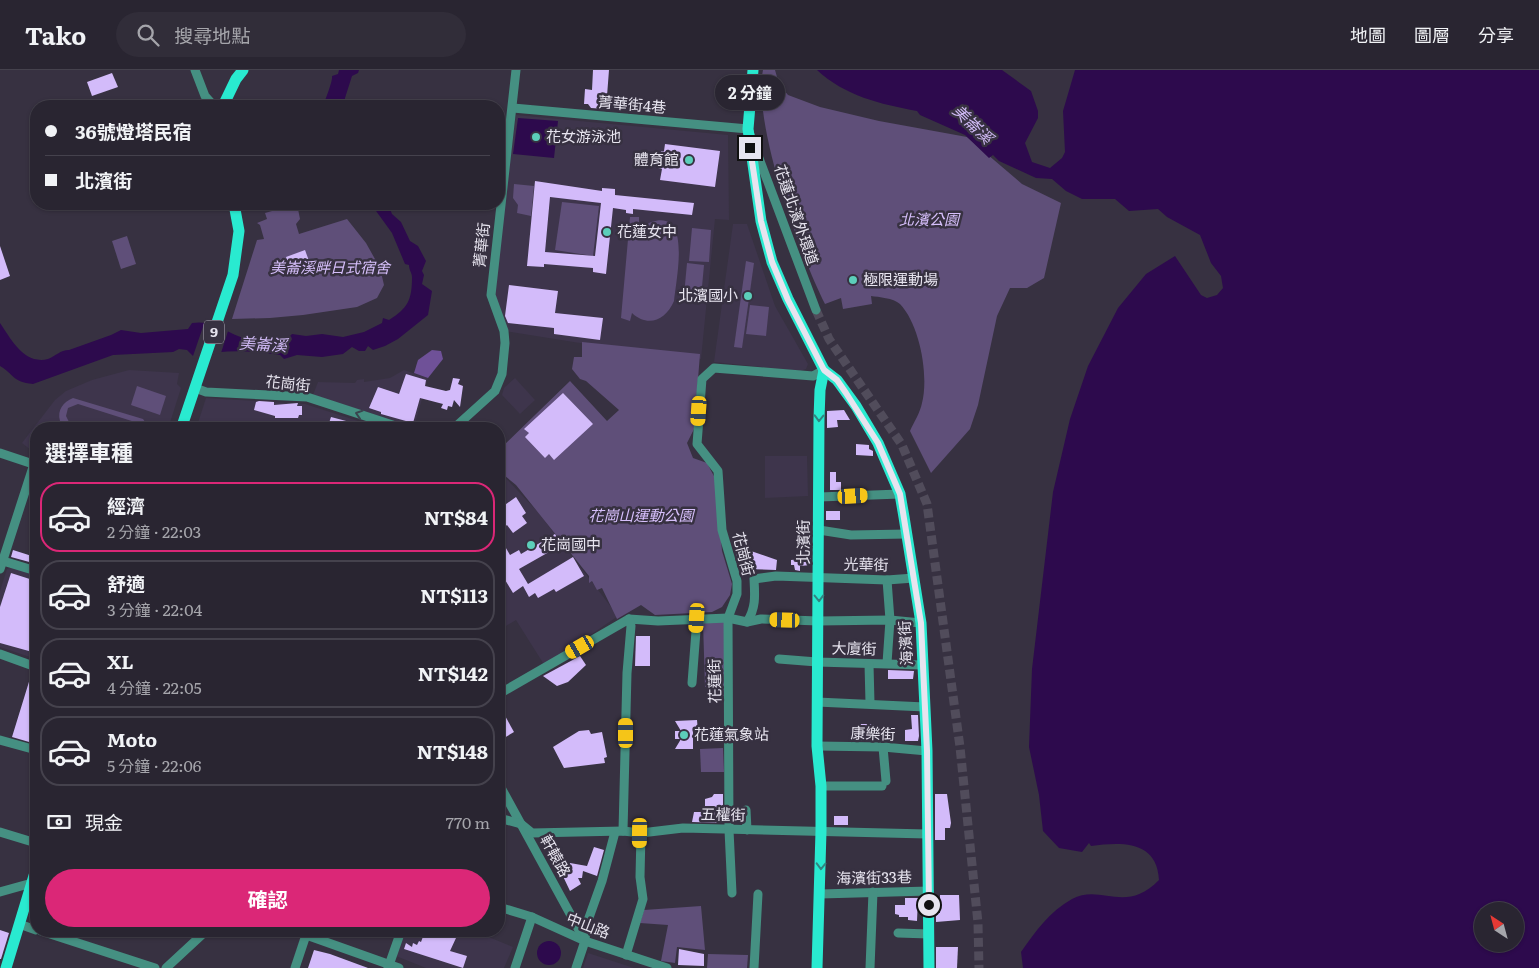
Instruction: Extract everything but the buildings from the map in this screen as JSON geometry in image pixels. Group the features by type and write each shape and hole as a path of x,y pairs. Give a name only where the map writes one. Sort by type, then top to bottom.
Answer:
{"main road":[{"path":"225,100 243,70"},
{"path":"753,70 748,129 761,221 772,262 788,300 824,370"},
{"name":"9","path":"183,422 233,275 239,231 235,210"},
{"name":"海濱街","path":"824,370 837,380 856,406 878,443 900,494 921,623 929,818 927,834 929,968"},
{"name":"北濱街","path":"817,968 820,933 818,895 820,894 822,831 821,786 817,746 820,390 824,370"},
{"path":"6,968 19,924 30,905"}],"street":[{"path":"195,70 209,100"},
{"name":"菁華街","path":"505,176 516,70"},
{"name":"菁華街4巷","path":"513,108 748,129"},
{"name":"花蓮北濱外環道","path":"748,129 816,310"},
{"name":"菁華街","path":"461,422 495,392 502,374 505,343 504,331 491,295 501,210"},
{"name":"花崗街","path":"728,618 737,594 736,581 722,530 718,471 697,444 702,378 714,368 813,376 824,370"},
{"name":"花崗街","path":"195,388 206,392 307,397 384,422"},
{"path":"0,453 30,462"},
{"path":"30,479 1,563 30,570"},
{"path":"819,497 900,494"},
{"path":"819,530 851,534 907,534"},
{"name":"光華街","path":"747,622 753,612 756,598 754,579 769,576 887,580 914,578"},
{"path":"887,580 890,620 888,663"},
{"path":"692,683 697,618"},
{"path":"505,691 629,619 658,621 728,618 747,622 761,619 819,621 890,620 921,623"},
{"name":"花蓮街","path":"728,618 729,830 732,893"},
{"path":"576,968 585,941 586,926 619,832 631,626 629,619"},
{"path":"0,654 30,665"},
{"name":"大廈街","path":"779,659 922,665"},
{"path":"869,664 870,703"},
{"path":"817,702 925,706"},
{"path":"0,740 30,748"},
{"name":"康樂街","path":"817,746 883,747 927,751"},
{"path":"821,786 884,784 883,747"},
{"name":"軒轅路","path":"505,795 585,941"},
{"path":"746,810 747,830"},
{"name":"五權街","path":"505,820 521,824 532,833 640,833 683,828 927,834"},
{"path":"0,832 30,841"},
{"path":"626,955 643,899 640,877 640,833"},
{"path":"0,892 30,884"},
{"name":"海濱街33巷","path":"820,894 929,891"},
{"path":"870,968 873,892"},
{"path":"754,968 758,894"},
{"name":"中山路","path":"505,908 532,917 585,941 667,968"},
{"path":"515,968 532,917"},
{"path":"19,924 30,928"},
{"path":"898,934 929,934"},
{"path":"59,937 155,968"},
{"path":"166,968 200,937"},
{"path":"295,968 305,937"},
{"path":"311,937 388,966 399,968"},
{"path":"388,966 398,937"}],"shaded area":[{"name":"花蓮女中","path":"516,115 728,135 729,220 715,219 701,359 655,355 505,331 494,305"},
{"name":"北濱國小","path":"733,224 747,224 775,306 808,364 806,369 800,371 714,362"},
{"path":"432,350 441,351 443,359 428,378 414,373 418,360"},
{"path":"129,370 179,373 177,384 181,388 170,422 38,422 55,400 66,391 92,380"},
{"path":"404,370 428,378 415,422 398,422 313,395 318,382 355,383 357,380 364,379 364,382 390,378"},
{"path":"515,378 535,400 520,414 502,395 504,388"},
{"path":"206,398 305,404 361,422 198,422"},
{"path":"30,433 30,449 22,443"},
{"path":"765,456 807,456 808,496 765,498"},
{"name":"花崗國中","path":"505,477 538,512 618,616 545,666 516,620 505,626"},
{"path":"12,567 30,573 30,657 0,647 0,591 7,569"},
{"path":"402,937 489,937 513,947 504,968 426,968 396,956"},
{"path":"588,953 634,968 583,968"}],"green space":[{"name":"北濱公園","path":"763,70 775,70 779,84 788,95 820,107 879,121 967,137 1022,184 1061,203 1044,278 1027,288 1010,288 997,316 978,405 970,429 931,473 910,431 921,407 924,392 921,351 913,325 900,304 886,298 871,296 872,304 843,309 841,298 825,304 803,254 780,188 765,122 761,93"},
{"path":"514,184 534,186 531,216 517,213 518,205 513,198"},
{"path":"562,202 599,206 593,256 555,250"},
{"name":"美崙溪畔日式宿舍","path":"298,210 300,219 296,224 299,234 347,219 366,243 380,268 384,285 377,298 357,307 303,315 232,319 257,240 264,239 260,225 257,223 267,219 265,213"},
{"path":"630,217 639,217 639,228 656,221 668,222 675,230 679,257 674,301 671,308 656,320 644,320 632,313 630,321 621,318"},
{"path":"692,228 711,230 709,262 689,261"},
{"path":"127,236 136,264 121,269 112,241"},
{"path":"746,261 754,263 742,348 734,347"},
{"path":"687,263 704,265 701,297 684,295"},
{"path":"750,305 769,307 766,336 746,334"},
{"name":"花崗山運動公園","path":"582,342 700,354 694,429 687,443 693,458 707,463 716,480 722,551 732,584 730,595 722,607 712,612 655,615 641,605 617,619 602,588 597,590 592,581 589,583 589,576 516,485 505,476 505,444 570,381 607,421 619,410 586,381 580,379 572,369 574,357 582,357"},
{"path":"137,386 166,396 160,415 131,405"},
{"path":"73,398 143,419 145,422 135,422 78,404 68,408 66,416 69,422 57,422 60,421 59,413 66,402"},
{"path":"725,621 726,696 710,696 709,687 705,687 703,622"},
{"path":"723,748 724,772 701,772 700,749"},
{"path":"701,906 705,950 677,947 675,963 661,961 668,925 640,923 644,910"},
{"path":"708,954 748,955 747,968 707,968"}],"water":[{"path":"339,70 359,70 358,73 352,76 345,100 325,100 332,76 338,74"},
{"name":"美崙溪","path":"817,70 1002,70 1031,91 1038,111 1038,118 1025,143 1032,162 1050,168 1062,158 1065,152 1063,111 1075,70 1539,70 1539,968 1023,968 1021,952 1044,922 1064,904 1083,895 1124,897 1135,895 1147,890 1159,880 1157,867 1152,857 1136,846 1114,844 1091,846 1089,843 1082,852 1059,848 1043,831 1039,795 1029,747 1032,669 1053,492 1070,419 1088,366 1118,308 1146,274 1175,256 1201,295 1207,298 1217,295 1223,288 1221,276 1211,263 1200,235 1167,217 1158,209 1129,211 1115,199 1082,199 1066,191 1052,179 1036,178 999,161 993,155 989,158 965,135 920,115 917,111 876,102 851,93"},
{"name":"花女游泳池","path":"518,118 558,121 554,158 513,154"},
{"name":"美崙溪","path":"375,210 390,210 401,222 410,241 418,246 426,261 422,271 424,275 422,284 432,291 428,315 398,339 385,346 373,350 368,346 365,351 359,351 352,347 343,354 322,357 297,355 284,359 280,355 258,352 226,352 193,356 187,350 179,349 173,352 113,355 33,384 17,380 0,366 0,323 19,349 32,358 39,360 48,359 63,351 121,330 141,333 188,329 192,323 201,322 216,326 243,338 251,339 273,337 286,340 292,334 306,336 322,334 343,337 364,332 382,323 383,318 389,320 405,307 410,298 412,276 409,265 405,264 392,233"},
{"path":"549,941 557,945 561,953 557,961 549,965 541,961 537,953 541,945"}],"pier":[{"path":"206,318 229,328 221,353 192,359"}],"tunnel":[{"path":"816,310 829,339 902,445 927,504 960,747 978,923 979,968"}],"place":[{"name":"花女游泳池","path":"536,137"},
{"name":"體育館","path":"689,160"},
{"name":"花蓮女中","path":"607,232"},
{"name":"極限運動場","path":"853,280"},
{"name":"北濱國小","path":"748,296"},
{"name":"花崗國中","path":"531,545"},
{"name":"花蓮氣象站","path":"684,735"}],"route":[{"path":"750,148 761,221 772,262 788,300 824,370 837,380 856,406 878,443 900,494 921,623 929,818 927,834 929,905"}]}
